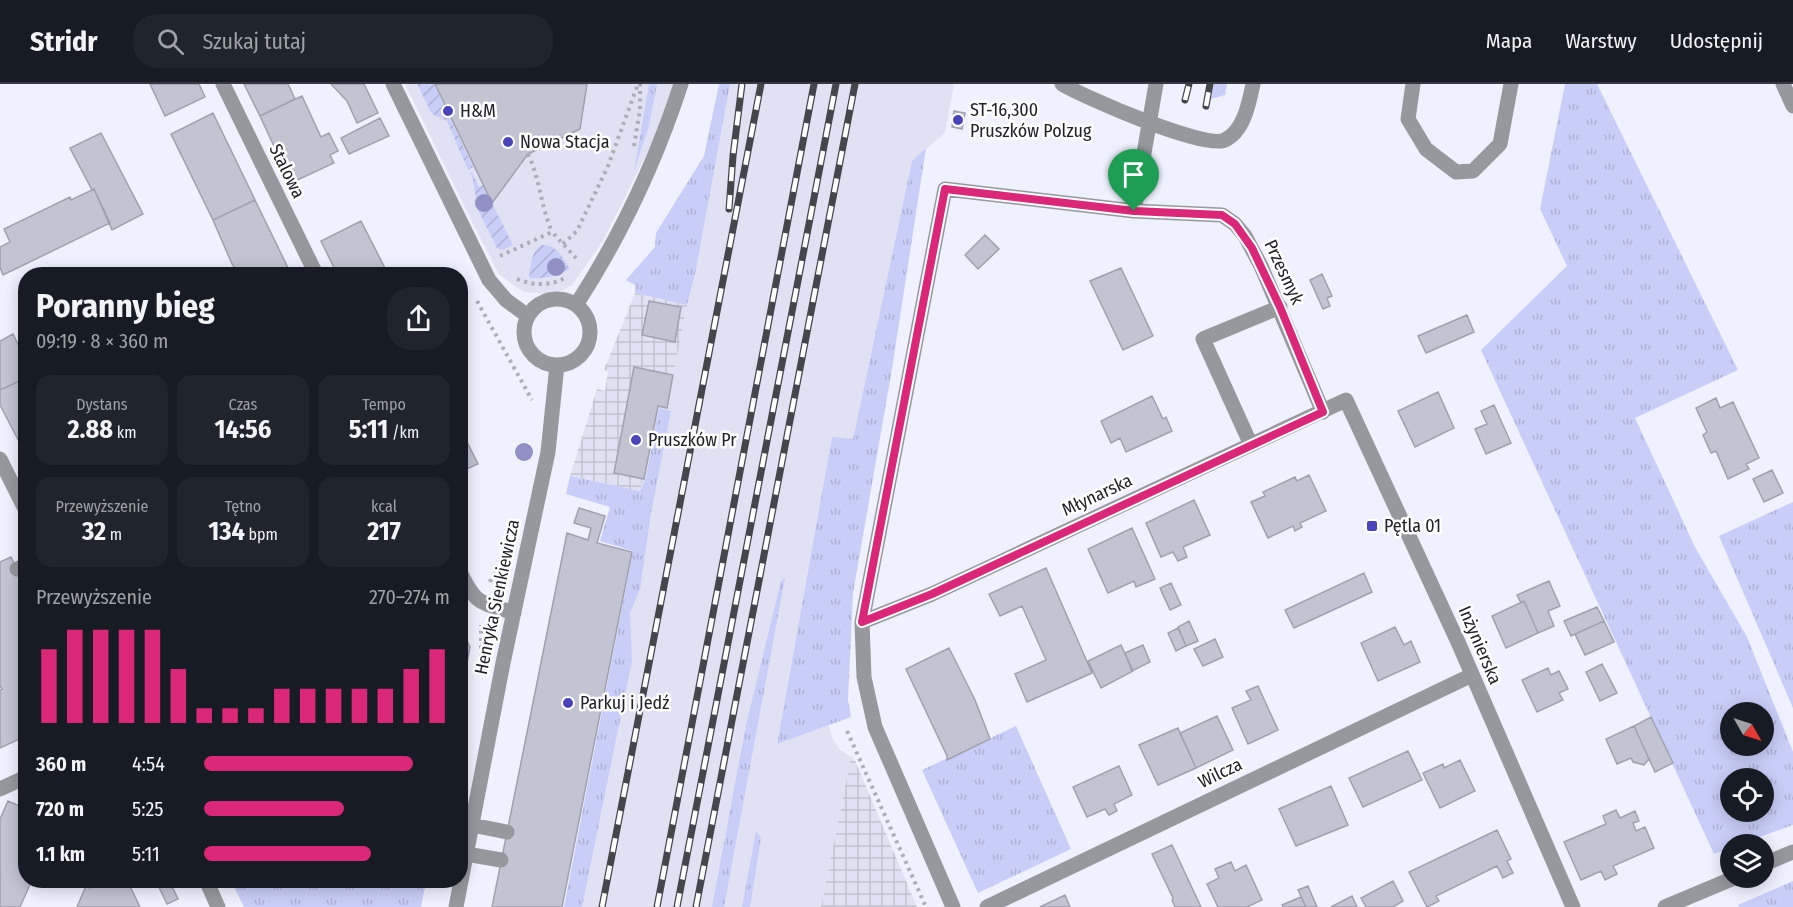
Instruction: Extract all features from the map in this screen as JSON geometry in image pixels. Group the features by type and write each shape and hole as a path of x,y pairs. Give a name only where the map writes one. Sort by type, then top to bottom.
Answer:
{"street":[{"name":"Stalowa","path":"223,84 313,267"},
{"path":"393,84 489,280 506,300 528,316"},
{"path":"576,304 607,257 638,197 657,153 681,84"},
{"path":"1062,84 1148,122 1198,139 1223,142 1234,135 1244,117 1253,84"},
{"path":"1134,211 1156,84"},
{"path":"1413,84 1408,118 1426,149 1456,172 1473,171 1500,144 1511,84"},
{"path":"1783,84 1793,106"},
{"name":"Przesmyk","path":"862,622 945,189 1134,211 1222,215 1235,224 1245,236 1280,307 1323,412"},
{"path":"556,299 576,304 585,313 590,324 587,347 579,357 569,363 557,365 536,358 525,338 528,316 544,301 556,299"},
{"path":"1251,445 1203,339 1280,307"},
{"name":"Henryka Sienkiewicza","path":"468,844 548,452 557,365"},
{"name":"Młynarska","path":"862,622 932,594 1346,400"},
{"name":"Inżynierska","path":"1346,400 1400,512 1573,907"},
{"path":"0,459 18,495"},
{"path":"468,587 476,598 486,604 514,613"},
{"path":"862,622 864,677 875,727 954,907"},
{"name":"Wilcza","path":"987,907 1472,675"},
{"path":"0,789 18,781"},
{"path":"472,825 507,832"},
{"path":"1774,860 1793,852"},
{"path":"468,854 501,860"},
{"path":"1665,907 1720,884"},
{"path":"210,888 218,907"},
{"name":"Henryka Sienkiewicza","path":"456,907 460,888"}],"path":[{"path":"633,153 640,110 639,84"},
{"path":"563,244 577,231 591,203 608,166 639,84"},
{"path":"528,154 535,170 544,214 552,232 577,260"},
{"path":"498,257 552,232"},
{"path":"511,274 529,283 543,284 560,281 571,274"},
{"path":"476,300 534,406"},
{"path":"490,582 492,576 503,566"},
{"path":"481,623 481,659"},
{"path":"847,731 926,907"}],"shaded area":[{"path":"405,84 674,84 652,143 603,241 572,285 551,294 525,292 499,274"},
{"path":"723,84 954,84 945,133 912,161 853,439 832,438 777,743 828,724 839,749 851,757 821,907 568,907 637,544 640,491 658,406 667,407 687,305"},
{"path":"635,293 687,305 667,408 658,407 640,491 570,476 597,389 605,391 608,371 604,370"},
{"path":"851,757 854,758 917,907 821,907"}],"green space":[{"path":"417,84 434,84 473,167 468,170 447,121 432,114"},
{"path":"649,84 657,84 649,126 634,171"},
{"path":"719,84 730,84 695,274 687,305 635,293 635,285 626,280 655,247 656,233 704,156"},
{"path":"1214,84 1227,84 1225,95 1211,99"},
{"path":"1565,84 1597,84 1738,370 1635,418 1695,547 1747,637 1773,702 1720,702 1720,756 1774,756 1774,704 1793,752 1793,825 1768,834 1720,834 1720,852 1714,854 1481,350 1567,266 1540,209"},
{"path":"926,148 892,369 853,593 848,700 851,717 777,744 832,437 853,439 912,161"},
{"path":"472,172 479,187 483,185 513,245 503,250 497,248 478,210 472,175 469,174"},
{"path":"541,245 555,249 570,269 550,277 529,278 533,256"},
{"path":"659,408 671,411 651,513 640,589 630,613 632,661 582,907 564,907 633,551 600,541 610,507 566,494 570,476 640,491 646,478"},
{"path":"1793,502 1793,708 1719,536"},
{"path":"785,578 724,907 712,907 746,725 781,581"},
{"path":"1016,726 1071,849 978,893 922,770"},
{"path":"756,831 761,838 750,907 742,907"},
{"path":"1793,881 1793,907 1739,907 1738,905"},
{"path":"234,888 425,888 421,907 244,907"}],"building":[{"path":"150,84 199,84 205,97 165,116"},
{"path":"244,84 288,84 295,99 260,116"},
{"path":"331,84 364,84 378,113 357,123 347,101"},
{"name":"Nowa Stacja","path":"435,84 587,84 580,129 528,154 492,203"},
{"path":"302,96 321,137 329,133 338,151 330,155 334,163 291,183 260,116"},
{"name":"ST-16,300 Pruszków Polzug","path":"954,111 965,113 962,129 952,127"},
{"path":"213,113 255,200 213,220 171,134"},
{"path":"380,118 389,136 349,154 341,138"},
{"path":"101,133 143,214 112,230 94,189 92,190 70,148"},
{"path":"94,189 110,223 3,275 0,267 0,247 10,242 4,229 70,197 71,200"},
{"path":"255,200 288,267 234,267 213,220"},
{"path":"361,221 384,267 334,267 321,241"},
{"path":"985,235 999,249 978,269 965,255"},
{"path":"1121,268 1153,336 1123,350 1090,281"},
{"path":"1322,274 1332,296 1327,298 1330,306 1323,309 1310,280"},
{"path":"649,301 681,307 675,342 642,335"},
{"path":"1467,315 1474,332 1426,353 1418,336"},
{"path":"13,334 18,344 18,382 0,390 0,341"},
{"name":"Pruszków Pr","path":"634,367 673,375 667,408 658,406 644,479 614,473"},
{"path":"18,382 18,440 0,405 0,390"},
{"path":"1438,392 1454,428 1415,447 1398,411"},
{"path":"1152,396 1163,419 1166,417 1172,431 1126,452 1120,438 1111,443 1101,421"},
{"path":"1716,398 1720,408 1733,402 1759,458 1746,464 1749,469 1728,479 1716,451 1711,453 1703,435 1707,432 1696,408"},
{"path":"1494,405 1511,443 1486,454 1475,429 1487,424 1481,411"},
{"path":"468,444 478,464 468,468"},
{"path":"1772,470 1783,493 1764,502 1753,479"},
{"path":"1309,475 1326,511 1300,523 1302,527 1295,531 1293,526 1268,538 1251,502 1265,496 1263,492 1295,477 1297,481"},
{"path":"1194,500 1210,535 1183,547 1187,557 1178,561 1173,552 1161,557 1146,523"},
{"name":"Parkuj i Jedź","path":"579,508 605,516 597,543 632,552 562,907 492,907 567,533 588,540 591,528 574,523"},
{"path":"1132,528 1155,579 1136,587 1134,581 1108,593 1088,549"},
{"path":"11,557 18,571 18,740 0,748 0,690 2,689 0,686 0,562"},
{"path":"1046,568 1092,673 1027,702 1015,674 1046,660 1022,606 1000,616 989,594"},
{"path":"1364,573 1372,592 1294,628 1285,610"},
{"path":"1549,581 1560,606 1548,611 1554,626 1538,633 1524,601 1521,603 1517,595"},
{"path":"1171,583 1181,605 1170,610 1160,588"},
{"path":"1524,601 1538,633 1506,648 1492,616"},
{"path":"1597,607 1604,621 1571,636 1564,621"},
{"path":"1189,621 1198,641 1186,646 1178,627"},
{"path":"1604,621 1614,642 1585,655 1575,634"},
{"path":"1395,627 1404,645 1411,641 1420,662 1378,681 1361,643"},
{"path":"1178,628 1186,646 1176,651 1168,633"},
{"path":"1215,639 1223,657 1203,666 1194,649"},
{"path":"1121,645 1133,671 1101,688 1088,661"},
{"path":"1143,645 1150,662 1132,671 1125,653"},
{"path":"949,648 975,700 990,739 947,760 906,669"},
{"path":"1602,664 1617,693 1600,701 1586,672"},
{"path":"1548,668 1551,675 1559,671 1568,689 1559,693 1563,700 1537,712 1522,680"},
{"path":"1258,686 1278,730 1248,744 1232,708 1251,700 1246,691"},
{"path":"1217,716 1233,750 1196,768 1180,733"},
{"path":"1651,717 1673,763 1655,772 1634,726"},
{"path":"1634,726 1649,759 1644,765 1633,762 1631,758 1617,764 1606,739"},
{"path":"1178,728 1196,768 1158,785 1139,745"},
{"path":"1408,751 1422,780 1363,807 1349,778"},
{"path":"1460,760 1475,791 1440,808 1423,773 1443,764 1444,768"},
{"path":"1119,766 1132,795 1114,804 1117,811 1109,815 1105,809 1087,817 1073,787"},
{"path":"1331,786 1348,825 1296,846 1279,809"},
{"path":"8,801 18,805 18,888 28,888 20,907 0,907 0,819"},
{"path":"1616,810 1620,818 1635,811 1639,821 1633,823 1636,831 1645,827 1654,848 1613,866 1617,874 1605,880 1601,871 1581,880 1564,842 1606,824 1603,816"},
{"path":"1497,830 1511,859 1507,861 1513,873 1503,878 1497,866 1436,896 1439,901 1427,907 1409,872"},
{"path":"1172,845 1201,907 1175,907 1152,854"},
{"path":"1231,862 1235,871 1246,865 1262,900 1247,907 1218,907 1207,884 1219,878 1215,869"},
{"path":"1393,881 1403,901 1393,907 1366,907 1361,898"},
{"path":"1308,886 1317,907 1306,907 1298,890"},
{"path":"85,888 131,888 140,907 77,907"},
{"path":"159,888 173,888 178,899 167,904"},
{"path":"1065,895 1070,907 1040,907"},
{"path":"1352,896 1357,907 1331,907"},
{"path":"1301,897 1306,907 1283,907 1282,905"}],"railway":[{"path":"729,209 742,84"},
{"path":"602,907 761,84"},
{"path":"657,907 814,84"},
{"path":"677,907 836,84"},
{"path":"696,907 855,84"},
{"path":"1185,100 1189,84"},
{"path":"1206,106 1210,84"}],"place":[{"name":"H&M","path":"448,111"},
{"name":"ST-16,300 Pruszków Polzug","path":"958,120"},
{"name":"Nowa Stacja","path":"508,142"},
{"name":"Pruszków Pr","path":"636,440"},
{"name":"Pętla 01","path":"1372,526"},
{"name":"Parkuj i Jedź","path":"568,703"}],"route":[{"path":"945,189 1134,211 1222,215 1235,224 1245,236 1261,266 1323,412 932,594 862,622 945,189"}]}
